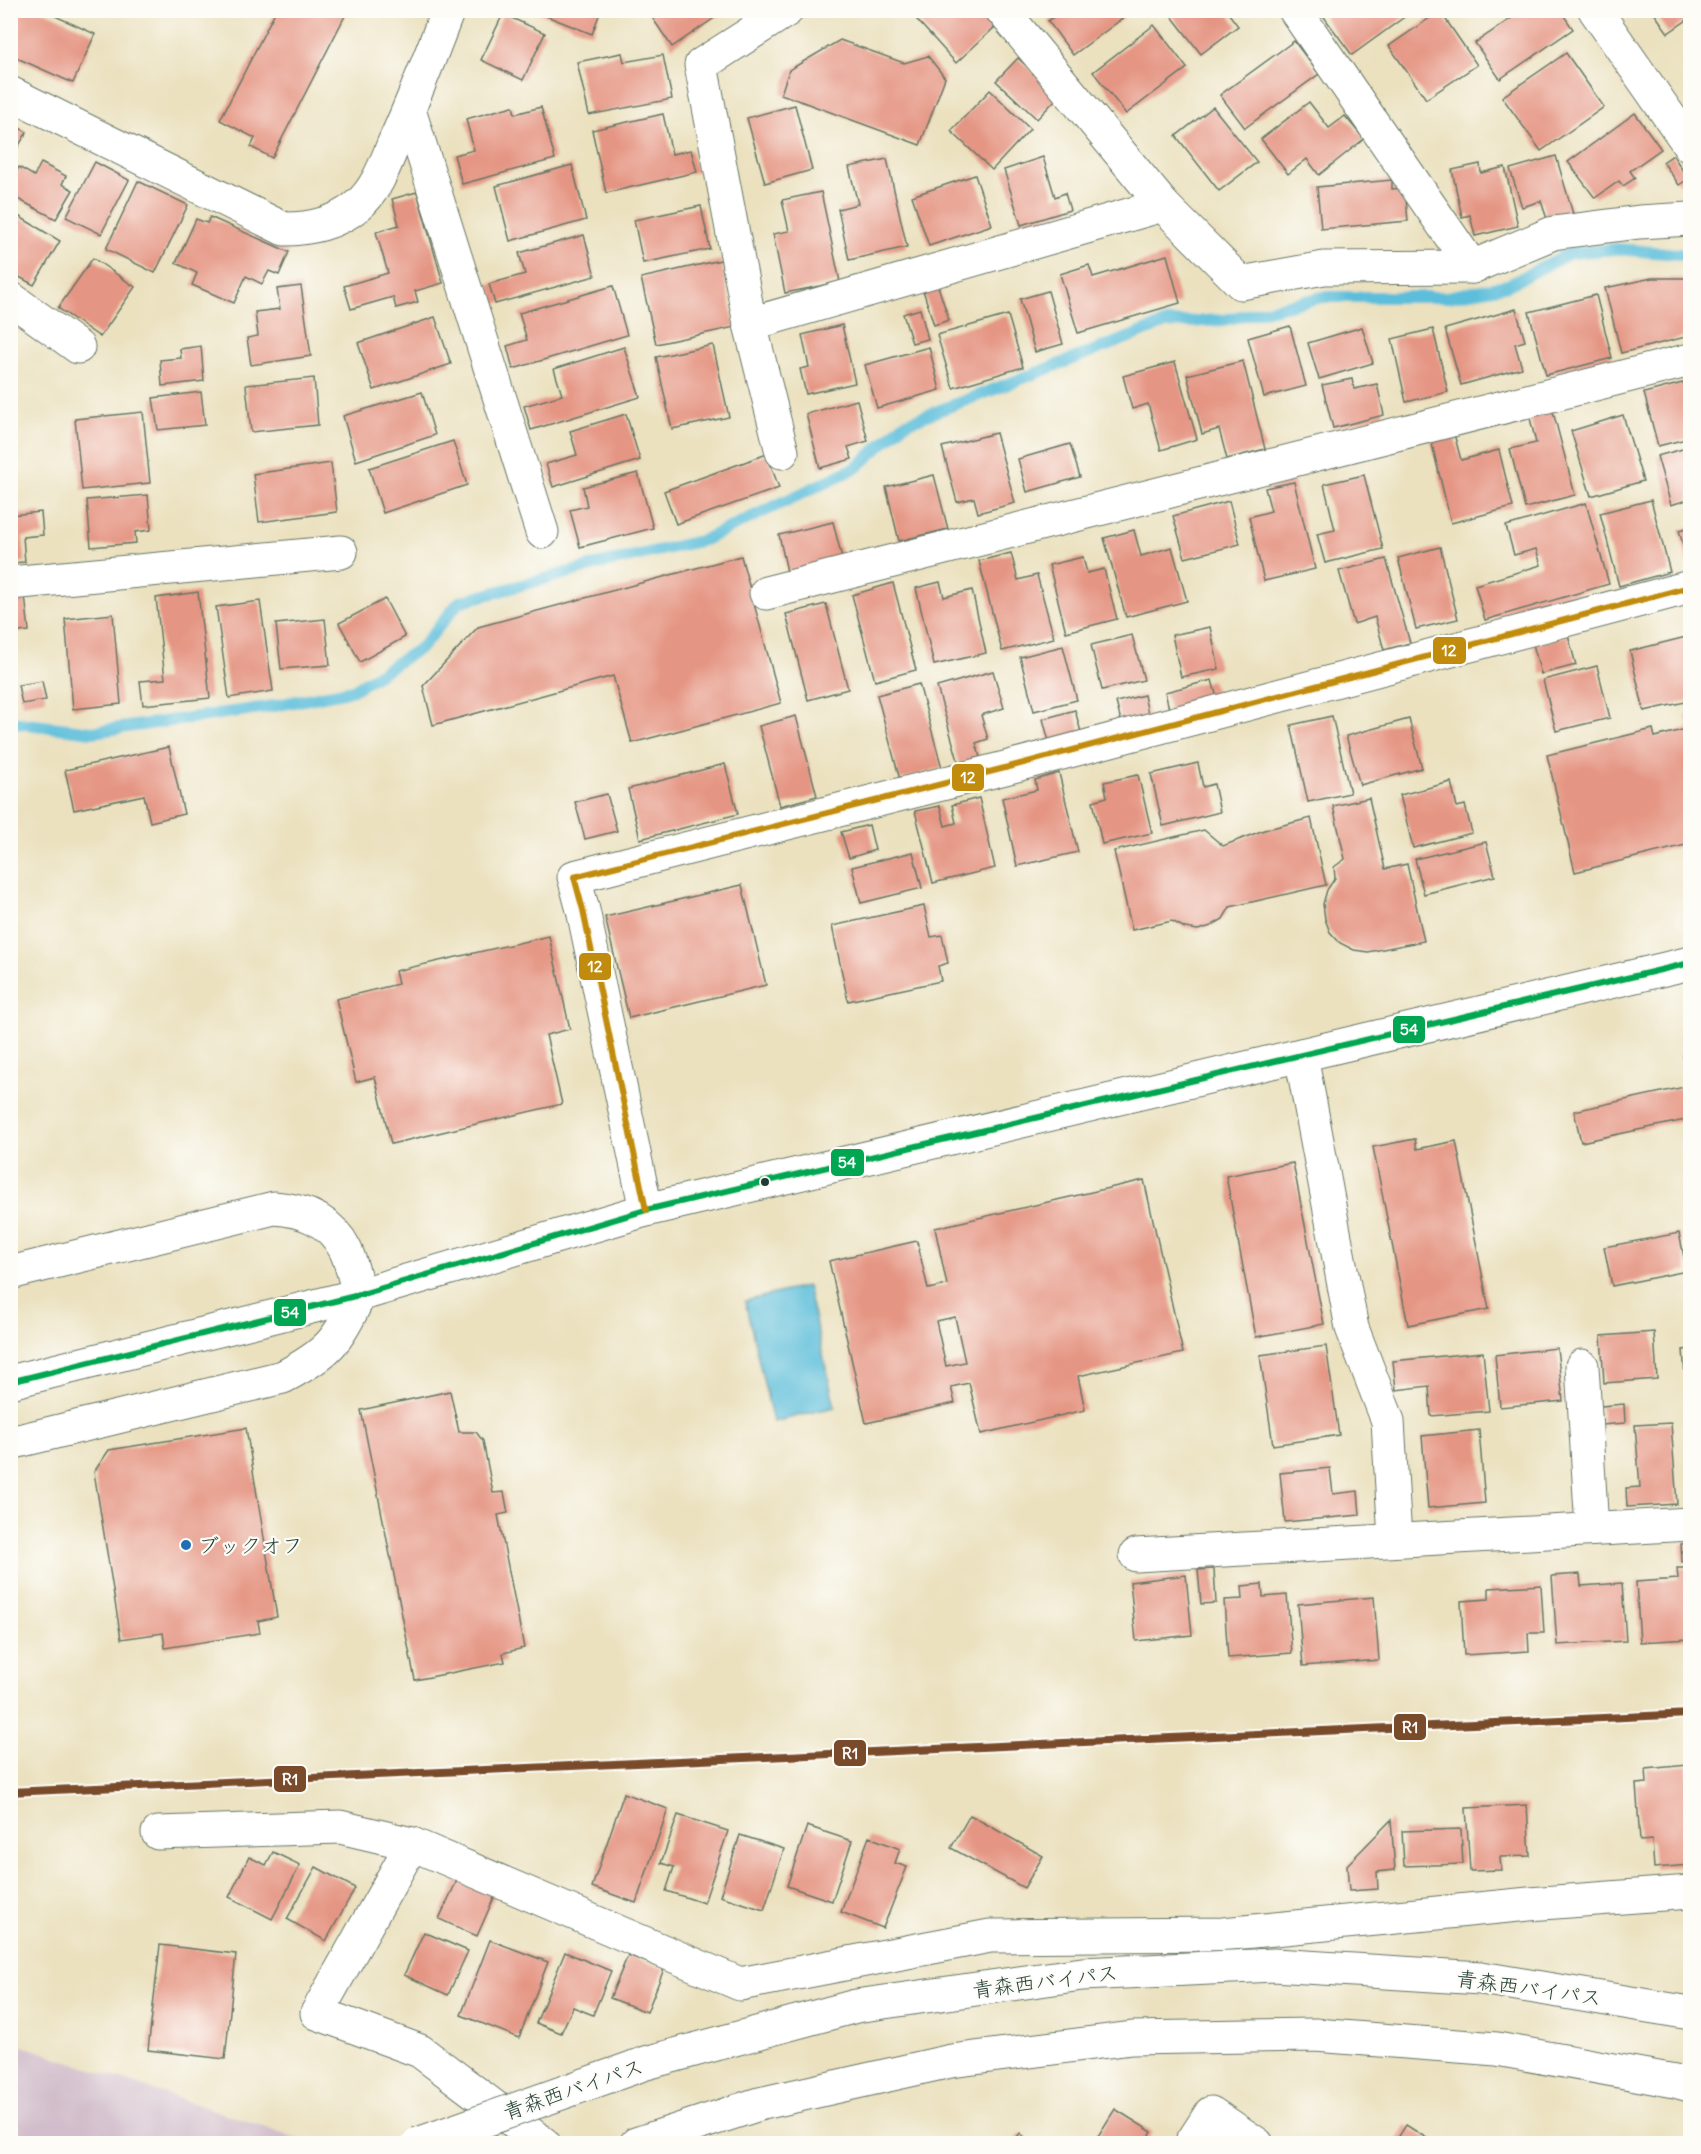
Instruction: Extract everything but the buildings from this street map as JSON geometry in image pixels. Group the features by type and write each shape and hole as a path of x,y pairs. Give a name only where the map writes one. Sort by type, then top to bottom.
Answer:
{"main road":[{"path":"10,93 284,229 305,229 331,220 357,206 378,180 409,110 448,10"},
{"path":"782,452 750,324 701,65 787,10"},
{"path":"1002,10 1163,206 1241,283 1324,268 1472,267 1553,233 1639,222 1690,219"},
{"path":"1295,10 1472,267"},
{"path":"1595,10 1690,146"},
{"path":"409,110 542,532"},
{"path":"750,324 1163,206"},
{"path":"10,297 78,347"},
{"path":"766,593 1690,360"},
{"path":"10,583 342,552"},
{"path":"646,1210 574,877 1005,768 1690,587"},
{"path":"10,1382 360,1294 646,1210 1690,963"},
{"path":"1301,1056 1352,1328 1388,1421 1395,1539"},
{"path":"10,1273 274,1208 292,1209 311,1215 329,1228 345,1249 360,1294 349,1318 333,1343 312,1362 283,1377 10,1443"},
{"path":"1582,1366 1592,1529"},
{"path":"1136,1555 1690,1524"},
{"path":"158,1833 340,1827 412,1844 740,1984 990,1936 1223,1934 1529,1904 1690,1892"},
{"path":"412,1844 317,2013 420,2051 544,2144"},
{"name":"青森西バイパス","path":"418,2144 646,2063 856,2006 1082,1974 1274,1965 1458,1976 1690,2013"},
{"path":"636,2144 759,2104 951,2061 1132,2038 1315,2035 1497,2049 1690,2085"},
{"path":"1191,2144 1211,2113 1257,2144"}],"shaded area":[{"path":"11,2042 312,2143 11,2143"}],"water":[{"path":"807,1286 835,1407 773,1422 745,1301"}],"waterway":[{"path":"10,722 92,732 268,707 353,690 422,647 459,602 600,564 704,540 857,467 904,424 1166,323 1224,320 1323,297 1447,297 1508,285 1570,253 1616,249 1690,255"}],"transit line":[{"name":"12","path":"646,1210 583,910 574,877 1005,768 1690,587"},
{"name":"54","path":"10,1382 359,1295 646,1210 1690,963"},
{"name":"R1","path":"10,1792 1690,1714"}],"place":[{"name":"ブックオフ","path":"186,1545"}]}
